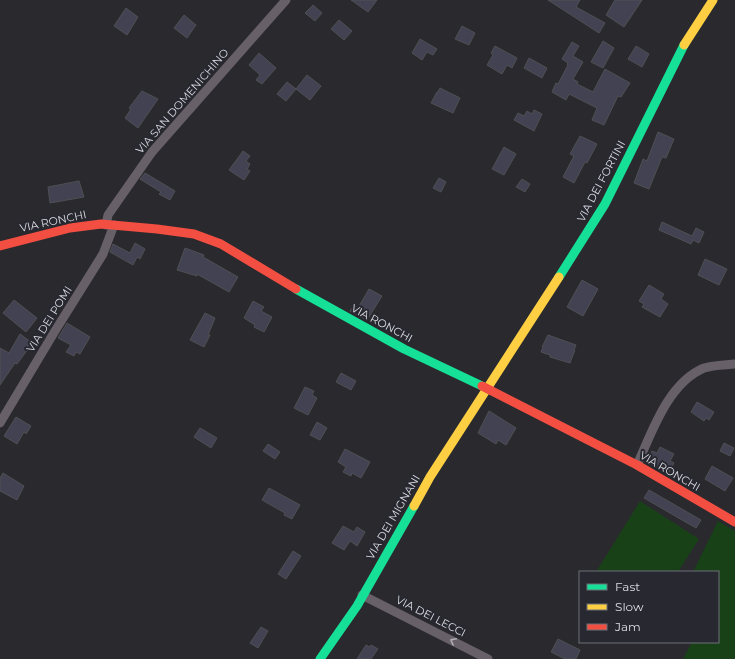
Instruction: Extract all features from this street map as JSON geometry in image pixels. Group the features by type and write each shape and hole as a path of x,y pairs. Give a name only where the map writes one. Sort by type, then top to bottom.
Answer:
{"street":[{"name":"VIA SAN DOMENICHINO","path":"110,225 108,215 152,152 286,0"},
{"name":"VIA DEI FORTINI","path":"487,388 530,324 605,204 684,46 713,0"},
{"name":"VIA RONCHI","path":"0,246 70,228 110,225 157,228 194,234 221,244 315,301 404,349 487,388 637,465 735,522"},
{"name":"VIA DEI POMI","path":"0,423 54,331 103,254 110,225"},
{"path":"637,465 665,406 686,379 705,368 735,364"},
{"name":"VIA DEI MIGNANI","path":"320,659 357,606 430,477 487,388"},
{"name":"VIA DEI LECCI","path":"362,595 488,659"}],"green space":[{"path":"640,501 699,539 679,571 597,571"},
{"path":"718,521 735,531 735,659 683,659 691,643 719,643 719,571 693,571"}],"building":[{"path":"351,0 377,0 368,12"},
{"path":"548,0 580,0 576,7 605,23 599,33"},
{"path":"615,0 642,0 624,27 606,15"},
{"path":"313,5 322,13 315,21 305,13"},
{"path":"126,8 138,17 127,35 114,26"},
{"path":"184,15 196,25 187,38 174,28"},
{"path":"339,20 352,31 344,40 331,29"},
{"path":"462,26 475,33 469,45 455,39"},
{"path":"420,39 437,49 433,55 427,52 422,60 412,53"},
{"path":"603,41 614,48 603,68 591,62"},
{"path":"572,42 579,46 573,56 583,62 573,79 578,82 577,84 593,92 605,69 630,83 621,97 618,96 604,125 592,120 597,108 569,94 566,100 552,92 568,65 568,63 562,59"},
{"path":"495,46 517,58 512,68 507,65 502,74 487,65 493,55 491,53"},
{"path":"636,46 649,54 642,67 628,59"},
{"path":"259,53 276,68 262,84 256,80 260,75 249,65"},
{"path":"529,58 547,68 542,78 524,68"},
{"path":"307,75 321,86 310,100 296,89"},
{"path":"287,82 296,89 286,101 277,94"},
{"path":"440,88 460,98 453,113 431,103"},
{"path":"142,91 158,99 138,128 125,118 131,109 129,108"},
{"path":"534,110 542,114 534,131 514,120 518,113 524,116 527,111 532,114"},
{"path":"658,132 674,139 666,158 662,157 649,189 634,183 643,159 647,161"},
{"path":"580,136 597,144 574,183 563,177 574,156 570,154"},
{"path":"504,147 516,154 504,175 492,169"},
{"path":"243,151 250,156 246,161 250,164 247,169 250,171 244,180 229,170"},
{"path":"145,173 175,191 170,200 159,194 161,192 140,179"},
{"path":"439,178 446,182 441,192 433,188"},
{"path":"522,179 530,184 525,192 516,187"},
{"path":"79,181 84,197 50,203 48,187"},
{"path":"662,222 692,236 696,228 704,232 699,243 693,240 691,244 659,230"},
{"path":"135,243 145,249 140,259 137,257 133,265 110,252 113,244 130,253"},
{"path":"185,248 204,255 203,257 238,277 229,292 197,274 197,276 177,270"},
{"path":"705,259 727,269 719,285 698,275"},
{"path":"582,280 598,289 583,316 567,307"},
{"path":"649,285 664,294 661,299 668,304 660,317 642,307 644,304 639,301"},
{"path":"369,289 382,296 367,320 350,311 354,305 358,308"},
{"path":"14,300 37,318 26,332 3,313"},
{"path":"253,301 264,307 261,311 272,317 264,332 254,327 255,325 244,318"},
{"path":"205,313 215,318 208,335 210,335 204,347 190,340"},
{"path":"67,323 90,337 80,354 76,352 74,356 66,352 71,345 58,338"},
{"path":"20,334 31,342 27,348 28,349 17,364 15,363 0,385 0,348 9,353"},
{"path":"548,335 576,345 570,363 550,357 550,355 541,352"},
{"path":"341,373 356,381 351,390 336,382"},
{"path":"305,387 314,391 312,395 317,398 308,415 294,408"},
{"path":"697,402 714,412 709,420 706,418 704,421 691,412"},
{"path":"489,411 516,428 506,445 498,440 496,444 478,433"},
{"path":"16,417 31,426 26,434 24,432 17,444 4,436"},
{"path":"317,422 327,428 320,440 310,435"},
{"path":"200,428 217,438 211,448 194,437"},
{"path":"724,443 734,448 730,456 720,451"},
{"path":"268,444 280,452 275,459 263,451"},
{"path":"660,447 674,454 670,461 674,463 668,474 647,462 652,451 657,453"},
{"path":"345,449 370,462 361,478 352,473 351,476 343,472 346,467 338,462"},
{"path":"712,466 733,478 725,491 705,479"},
{"path":"3,473 24,486 17,500 0,491 0,478"},
{"path":"269,488 300,505 292,519 284,515 285,513 262,500"},
{"path":"649,490 701,520 696,528 644,498"},
{"path":"343,526 354,532 357,527 365,532 357,546 350,541 344,550 332,543"},
{"path":"293,551 301,556 286,579 278,574"},
{"path":"261,627 268,631 258,648 250,643"},
{"path":"558,639 580,650 576,659 565,659 551,652"},
{"path":"366,645 370,647 371,645 378,649 371,659 357,659"}],"traffic: fast":[{"path":"559,277 605,204 684,45"},
{"path":"296,289 404,349 482,386"},
{"path":"320,659 357,606 414,506"}],"traffic: slow":[{"path":"684,45 713,0"},
{"path":"414,506 430,477 559,277"}],"traffic: jam":[{"path":"0,246 70,228 101,224 194,234 221,244 296,289"},
{"path":"482,386 637,465 735,522"}]}
